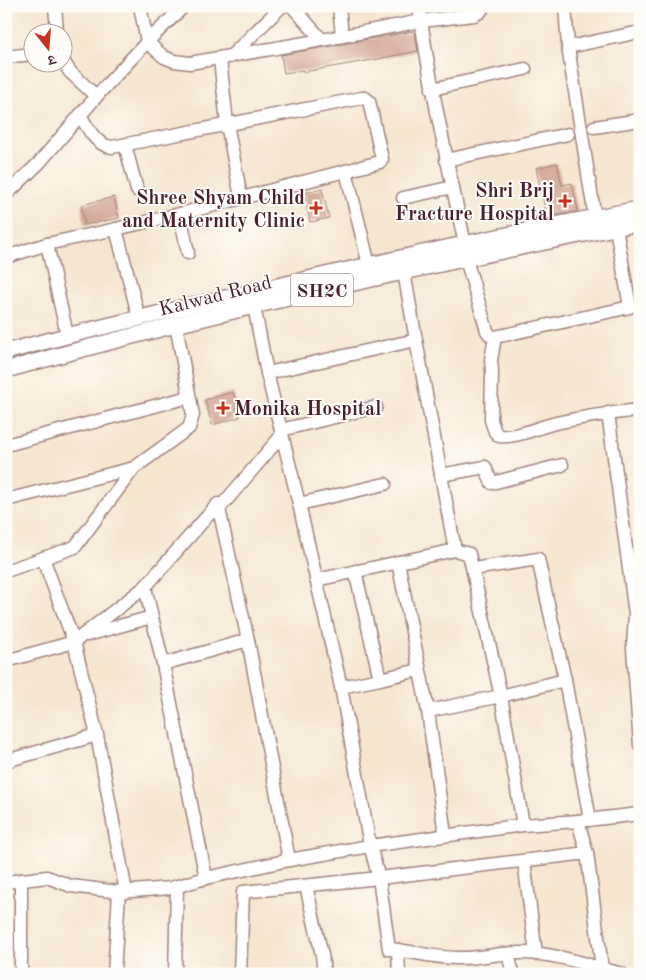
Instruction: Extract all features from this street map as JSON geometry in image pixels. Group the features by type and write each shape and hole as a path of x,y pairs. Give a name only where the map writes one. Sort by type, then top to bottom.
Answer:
{"main road":[{"name":"Kalwad Road","path":"6,352 67,335 369,265 640,209"},
{"name":"Kalwad Road","path":"6,370 75,350 290,297 640,223"}],"street":[{"path":"55,6 57,22"},
{"path":"140,6 148,42 164,57 174,61 190,63 421,21 474,15 480,12 484,6"},
{"path":"6,195 39,163 96,96 184,6"},
{"path":"241,197 227,124 225,58 282,6"},
{"path":"292,6 322,40"},
{"path":"339,6 342,36"},
{"path":"419,6 432,89 465,244"},
{"path":"565,6 568,47 595,218"},
{"path":"568,47 640,32"},
{"path":"6,57 22,55"},
{"path":"432,89 525,69"},
{"path":"70,72 96,96"},
{"path":"6,257 47,244 180,214 382,160 369,101 365,98 112,147 100,144 80,115"},
{"path":"594,128 640,120"},
{"path":"446,160 568,134"},
{"path":"126,145 137,190"},
{"path":"346,171 369,265"},
{"path":"403,198 453,187"},
{"path":"180,214 188,253"},
{"path":"466,259 487,331 490,335 496,337 630,307 616,228"},
{"path":"116,229 139,318"},
{"path":"47,244 67,335"},
{"path":"404,272 455,550"},
{"path":"254,306 267,373 341,687 370,846 379,878 389,950 459,958 518,953 550,955 597,970 622,974"},
{"path":"6,572 75,547 134,468 189,428 192,414 176,325"},
{"path":"496,337 491,360 490,420 495,432 499,436 512,435 548,425 608,413 640,410"},
{"path":"267,373 416,340"},
{"path":"6,445 189,397"},
{"path":"219,509 282,432 376,407"},
{"path":"608,413 637,614 633,648 640,745"},
{"path":"441,475 485,467 492,483 562,464"},
{"path":"6,500 134,468"},
{"path":"299,504 385,484"},
{"path":"77,640 144,587 218,504 248,640 289,860"},
{"path":"316,580 455,550 470,554 501,696 523,825"},
{"path":"43,558 77,640 96,734 123,892 114,974"},
{"path":"473,570 538,559 566,680 584,820 597,970"},
{"path":"398,562 428,711 445,835"},
{"path":"355,572 380,679"},
{"path":"144,587 163,664 206,878"},
{"path":"6,661 152,617"},
{"path":"163,664 248,640"},
{"path":"341,687 419,670"},
{"path":"428,711 566,680"},
{"path":"6,760 96,734"},
{"path":"6,882 47,877 71,886 123,892 171,888 206,878 289,860 370,846 523,825 640,814"},
{"path":"240,974 243,892 587,853"},
{"path":"524,861 536,954"},
{"path":"21,880 21,974"},
{"path":"175,974 177,886"},
{"path":"306,886 322,955 324,974"},
{"path":"398,950 399,974"},
{"path":"508,954 514,974"}],"building":[{"path":"414,31 418,51 303,72 303,70 284,73 281,55"},
{"path":"557,163 562,185 572,183 578,211 547,217 536,168"},
{"path":"322,189 329,218 310,222 304,193"},
{"path":"114,197 119,218 85,225 81,205"},
{"path":"233,392 240,417 212,425 205,400"}],"place":[{"name":"Shri Brij Fracture Hospital","path":"565,201"},
{"name":"Shree Shyam Child and Maternity Clinic","path":"316,208"},
{"name":"Monika Hospital","path":"223,408"}]}
